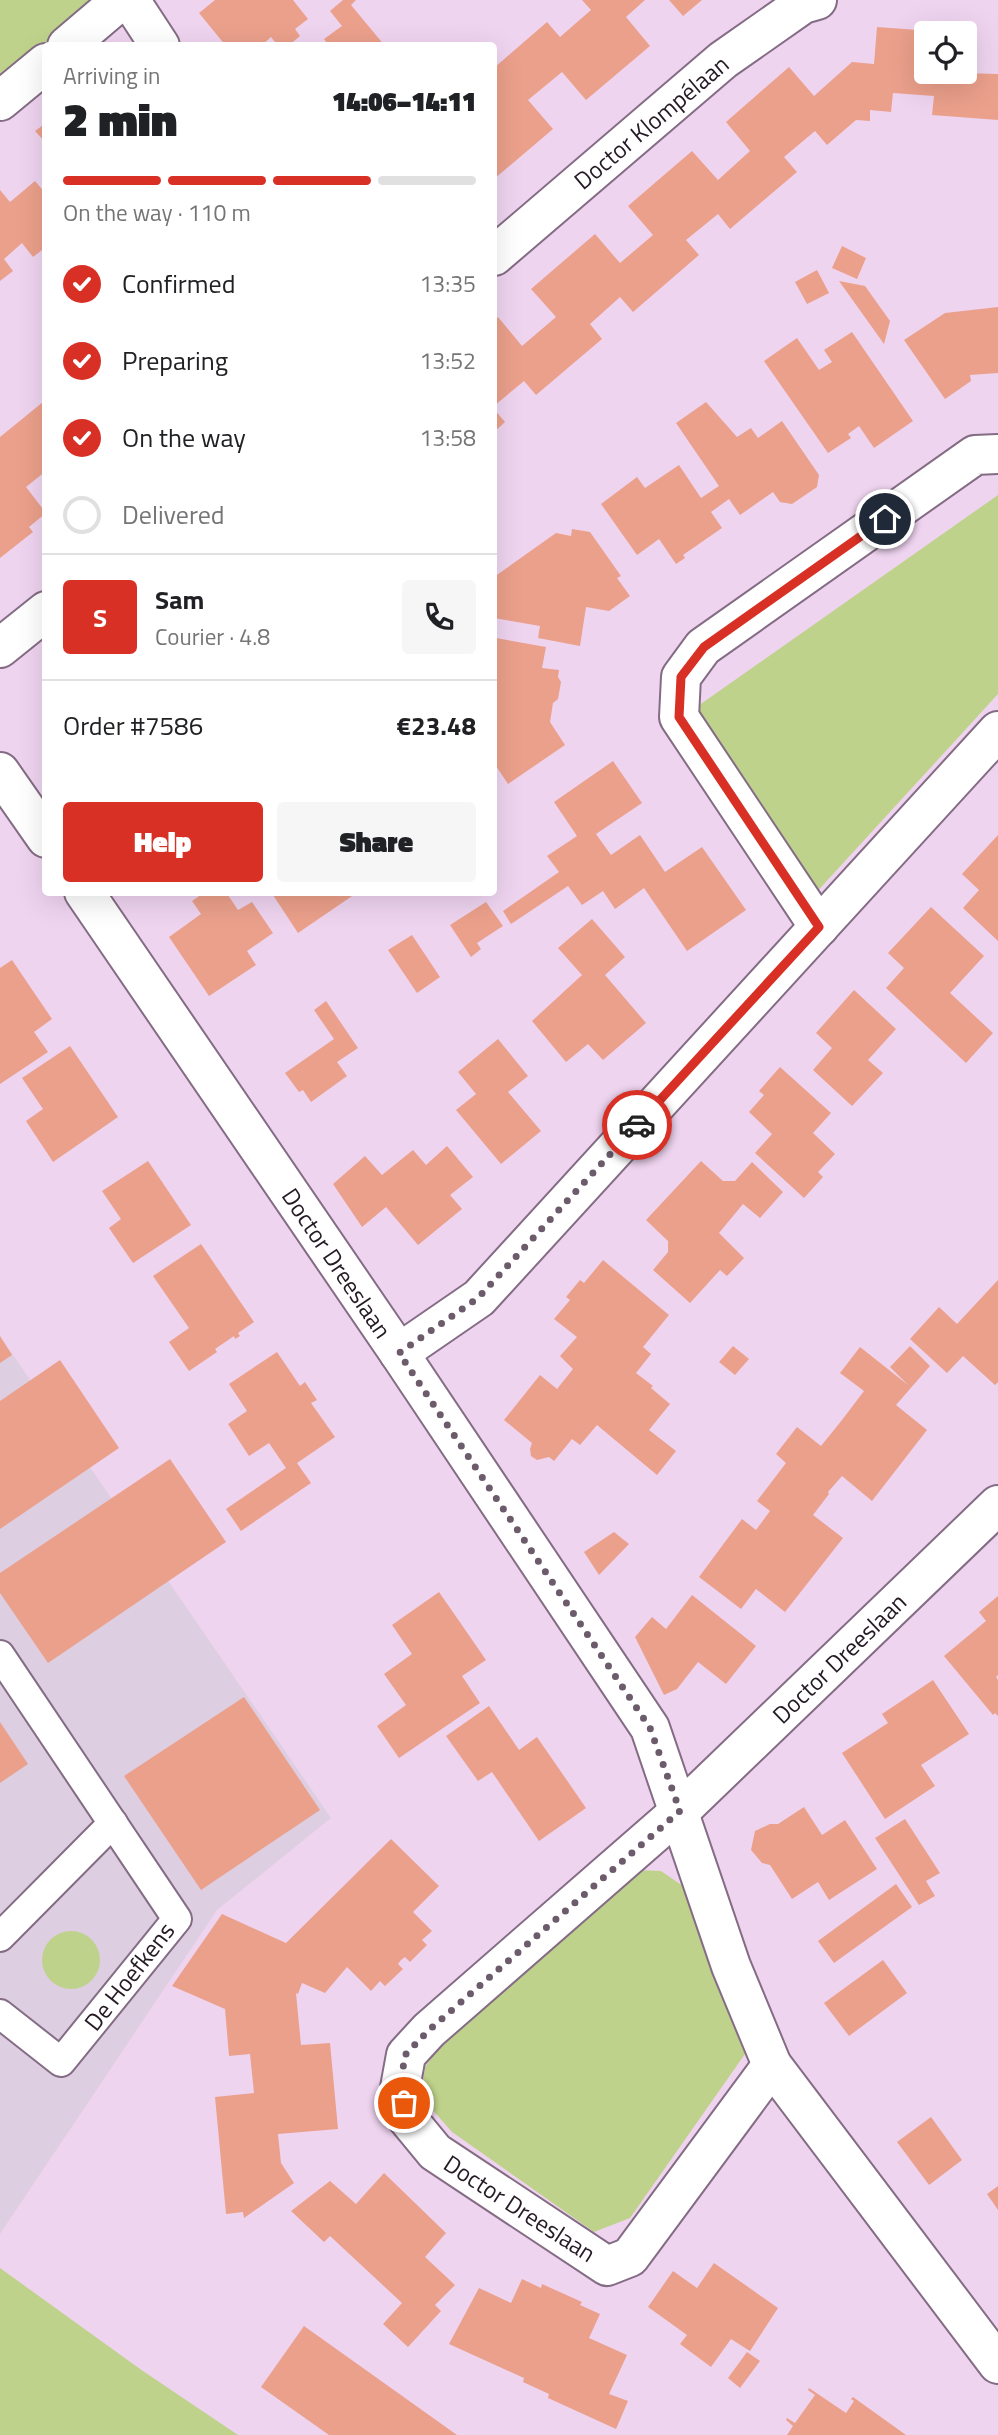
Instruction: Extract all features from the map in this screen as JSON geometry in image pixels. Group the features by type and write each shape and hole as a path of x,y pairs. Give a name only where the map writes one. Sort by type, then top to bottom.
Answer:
{"street":[{"path":"72,42 121,0"},
{"path":"130,0 157,42"},
{"name":"Doctor Klompélaan","path":"497,253 723,60 803,4 817,0"},
{"path":"0,101 42,66"},
{"path":"819,927 679,717 681,677 704,647 975,455 998,454"},
{"path":"0,648 42,614"},
{"path":"399,1353 478,1298 998,731"},
{"path":"0,772 42,832"},
{"name":"Doctor Dreeslaan","path":"91,896 650,1728 731,1966 772,2065 998,2364"},
{"name":"Doctor Dreeslaan","path":"772,2065 630,2257 607,2266 435,2152 407,2118 400,2088 405,2055 429,2030 680,1811 998,1505"}],"lane":[{"name":"De Hoefkens","path":"0,1655 177,1919 61,2062 0,2014"},
{"path":"0,1937 113,1823"}],"shaded area":[{"path":"0,1336 331,1818 217,1910 0,2234"}],"green space":[{"path":"0,0 102,0 54,42 42,42 42,53 0,90"},
{"path":"998,495 998,694 813,896 688,713"},
{"path":"638,1870 661,1871 683,1886 696,1903 709,1961 745,2054 630,2218 594,2232 452,2132 430,2107 422,2089 425,2067 439,2047"},
{"path":"71,1931 82,1933 95,1944 100,1960 98,1971 87,1984 71,1989 60,1987 47,1976 42,1960 44,1949 55,1936"},
{"path":"0,2268 140,2369 238,2435 0,2435"}],"building":[{"path":"215,0 293,0 308,19 295,29 300,36 293,42 275,42 271,37 265,42 223,42 199,13"},
{"path":"343,0 356,0 351,5 382,42 326,42 324,39 342,26 330,11"},
{"path":"582,0 645,0 626,17 650,46 586,100 562,72 528,100 553,129 497,176 497,65 547,22 560,37 591,10"},
{"path":"669,0 702,0 683,16"},
{"path":"877,27 914,30 914,84 977,84 977,73 998,74 998,120 932,115 934,96 893,93 891,112 870,110 870,121 856,120 827,145 815,131 784,157 797,172 730,229 718,214 686,240 699,255 633,312 620,297 590,324 602,339 536,395 524,381 497,404 498,317 522,346 556,317 531,289 595,234 620,263 653,235 628,206 692,151 718,180 750,151 726,122 789,67 814,96 852,62 874,64"},
{"path":"42,126 42,139 35,131"},
{"path":"35,181 42,189 42,250 33,257 22,243 4,259 13,271 0,281 0,190 10,202"},
{"path":"842,246 866,258 857,279 832,268"},
{"path":"817,270 829,293 807,304 795,282"},
{"path":"839,281 865,286 890,321 884,344"},
{"path":"998,307 998,373 970,375 971,381 945,399 904,340 945,313"},
{"path":"852,332 913,421 874,448 859,426 848,434 851,438 828,453 764,361 797,338 819,370 832,362 824,350"},
{"path":"706,402 737,437 751,428 758,438 782,421 819,475 817,487 792,504 780,502 773,492 740,515 729,499 711,512 722,528 683,555 685,558 676,564 659,539 637,555 601,504 637,477 645,488 679,465 701,498 719,486 676,423"},
{"path":"42,403 42,474 26,487 42,508 42,516 29,527 33,532 0,558 0,437"},
{"path":"497,413 505,422 497,429"},
{"path":"572,529 590,532 621,576 617,578 630,596 609,611 586,607 580,646 538,638 540,626 497,619 497,575 556,533 571,536"},
{"path":"497,638 546,647 542,668 559,670 558,677 561,682 558,699 553,703 550,722 565,745 508,784 497,768"},
{"path":"613,761 642,803 596,834 611,855 640,835 665,872 702,847 746,910 687,951 644,888 615,909 603,891 582,905 568,886 511,924 503,911 559,872 547,856 577,836 554,802"},
{"path":"998,835 998,941 963,908 979,890 962,874"},
{"path":"199,896 229,896 238,910 252,902 273,933 247,951 256,965 209,996 169,937 201,914 192,901"},
{"path":"274,896 352,896 298,933"},
{"path":"486,902 503,926 477,943 481,949 471,957 450,925"},
{"path":"931,907 984,956 950,993 993,1033 966,1063 886,988 904,968 888,953"},
{"path":"592,919 625,957 605,975 646,1023 603,1060 588,1044 566,1062 532,1021 582,975 558,948"},
{"path":"412,935 440,977 417,993 388,950"},
{"path":"12,960 52,1019 34,1032 48,1052 0,1084 0,968"},
{"path":"854,990 896,1029 868,1060 883,1073 852,1106 813,1070 832,1048 816,1033"},
{"path":"326,1001 358,1048 337,1062 347,1076 311,1102 303,1090 299,1092 285,1073 334,1039 314,1010"},
{"path":"498,1039 528,1076 508,1092 541,1131 501,1164 456,1110 476,1094 458,1072"},
{"path":"70,1046 118,1117 53,1162 26,1121 43,1109 22,1078"},
{"path":"780,1067 831,1113 813,1133 835,1154 818,1172 823,1177 804,1198 755,1153 772,1134 749,1112 764,1095 759,1091"},
{"path":"447,1146 473,1177 450,1195 462,1209 418,1245 386,1207 362,1227 333,1184 365,1156 382,1175 413,1150 426,1165"},
{"path":"148,1161 191,1225 133,1263 109,1228 121,1219 102,1191"},
{"path":"701,1161 723,1181 735,1181 752,1162 783,1192 760,1218 743,1204 719,1233 744,1258 727,1276 720,1270 690,1303 653,1270 668,1252 668,1241 646,1220"},
{"path":"201,1244 254,1322 238,1333 240,1336 235,1339 234,1336 215,1349 217,1352 189,1371 169,1342 189,1328 153,1276"},
{"path":"603,1260 669,1315 643,1347 651,1354 636,1373 670,1404 649,1430 676,1451 657,1475 597,1425 580,1445 572,1439 554,1461 549,1457 537,1460 531,1456 532,1443 504,1420 540,1375 557,1389 573,1369 560,1356 577,1337 554,1319 570,1300 566,1297 580,1280 584,1283"},
{"path":"998,1280 998,1382 995,1385 963,1356 947,1373 910,1339 939,1307 957,1324"},
{"path":"0,1336 12,1355 0,1363"},
{"path":"733,1346 749,1359 735,1375 719,1362"},
{"path":"910,1346 930,1366 896,1405 927,1430 872,1501 842,1476 828,1492 813,1515 843,1538 785,1612 756,1589 741,1609 699,1577 742,1519 756,1530 770,1511 757,1501 786,1463 776,1454 797,1427 821,1446 864,1391 840,1373 860,1347 908,1385 890,1367"},
{"path":"277,1352 300,1386 305,1382 317,1400 311,1403 335,1437 297,1463 311,1483 241,1531 226,1509 286,1468 269,1443 249,1456 228,1424 247,1411 229,1384"},
{"path":"60,1360 119,1448 0,1529 0,1401"},
{"path":"170,1459 226,1542 48,1663 0,1593 0,1573"},
{"path":"614,1532 629,1544 599,1575 584,1552"},
{"path":"439,1592 486,1660 462,1676 480,1703 399,1758 377,1726 406,1705 384,1674 412,1654 392,1625"},
{"path":"692,1595 756,1646 726,1684 698,1662 677,1689 664,1695 635,1637 652,1617 666,1629"},
{"path":"998,1596 998,1716 995,1713 993,1715 944,1656 986,1621 979,1612"},
{"path":"933,1680 969,1734 921,1765 935,1786 885,1819 842,1753 888,1723 882,1714"},
{"path":"244,1697 320,1810 201,1890 124,1776"},
{"path":"489,1706 519,1750 537,1737 586,1808 539,1841 492,1772 478,1781 446,1736"},
{"path":"0,1722 28,1764 0,1783"},
{"path":"804,1807 822,1835 845,1820 877,1869 829,1900 818,1882 792,1899 770,1865 762,1863 751,1850 755,1831 770,1824 778,1824"},
{"path":"905,1819 940,1873 926,1881 935,1896 919,1905 875,1838"},
{"path":"391,1839 439,1886 413,1912 432,1931 422,1940 427,1945 410,1962 405,1957 401,1960 398,1964 403,1969 385,1986 380,1981 371,1991 347,1967 325,1993 302,1983 298,1994 296,1993 301,2045 330,2043 338,2129 278,2134 281,2163 294,2183 244,2218 243,2212 226,2214 215,2097 254,2093 250,2054 229,2056 225,2009 172,1986 222,1914 286,1943"},
{"path":"896,1884 912,1907 834,1963 818,1941"},
{"path":"883,1960 907,1993 849,2036 824,2003"},
{"path":"931,2117 962,2160 929,2185 897,2142"},
{"path":"384,2173 446,2233 425,2257 455,2285 435,2305 441,2311 408,2347 383,2324 402,2303 330,2236 324,2242 291,2211 330,2181 356,2204"},
{"path":"998,2186 998,2210 987,2194"},
{"path":"714,2263 778,2308 750,2351 731,2339 711,2367 680,2344 687,2335 648,2307 673,2271 697,2288"},
{"path":"522,2279 541,2288 542,2284 582,2302 580,2305 600,2314 589,2338 627,2355 609,2394 628,2401 616,2429 548,2398 549,2394 523,2382 524,2378 449,2344 479,2288 511,2303"},
{"path":"304,2326 457,2435 329,2435 261,2387"},
{"path":"747,2352 760,2361 740,2388 728,2378"},
{"path":"809,2388 846,2413 854,2401 851,2399 853,2397 906,2435 787,2435 793,2426 787,2418 795,2423 815,2395"}],"way so far":[{"path":"404,2103 400,2088 405,2055 429,2030 680,1811 650,1728 399,1353 478,1298 637,1125"}],"route":[{"path":"637,1125 819,927 679,717 681,677 704,647 885,519"}]}
